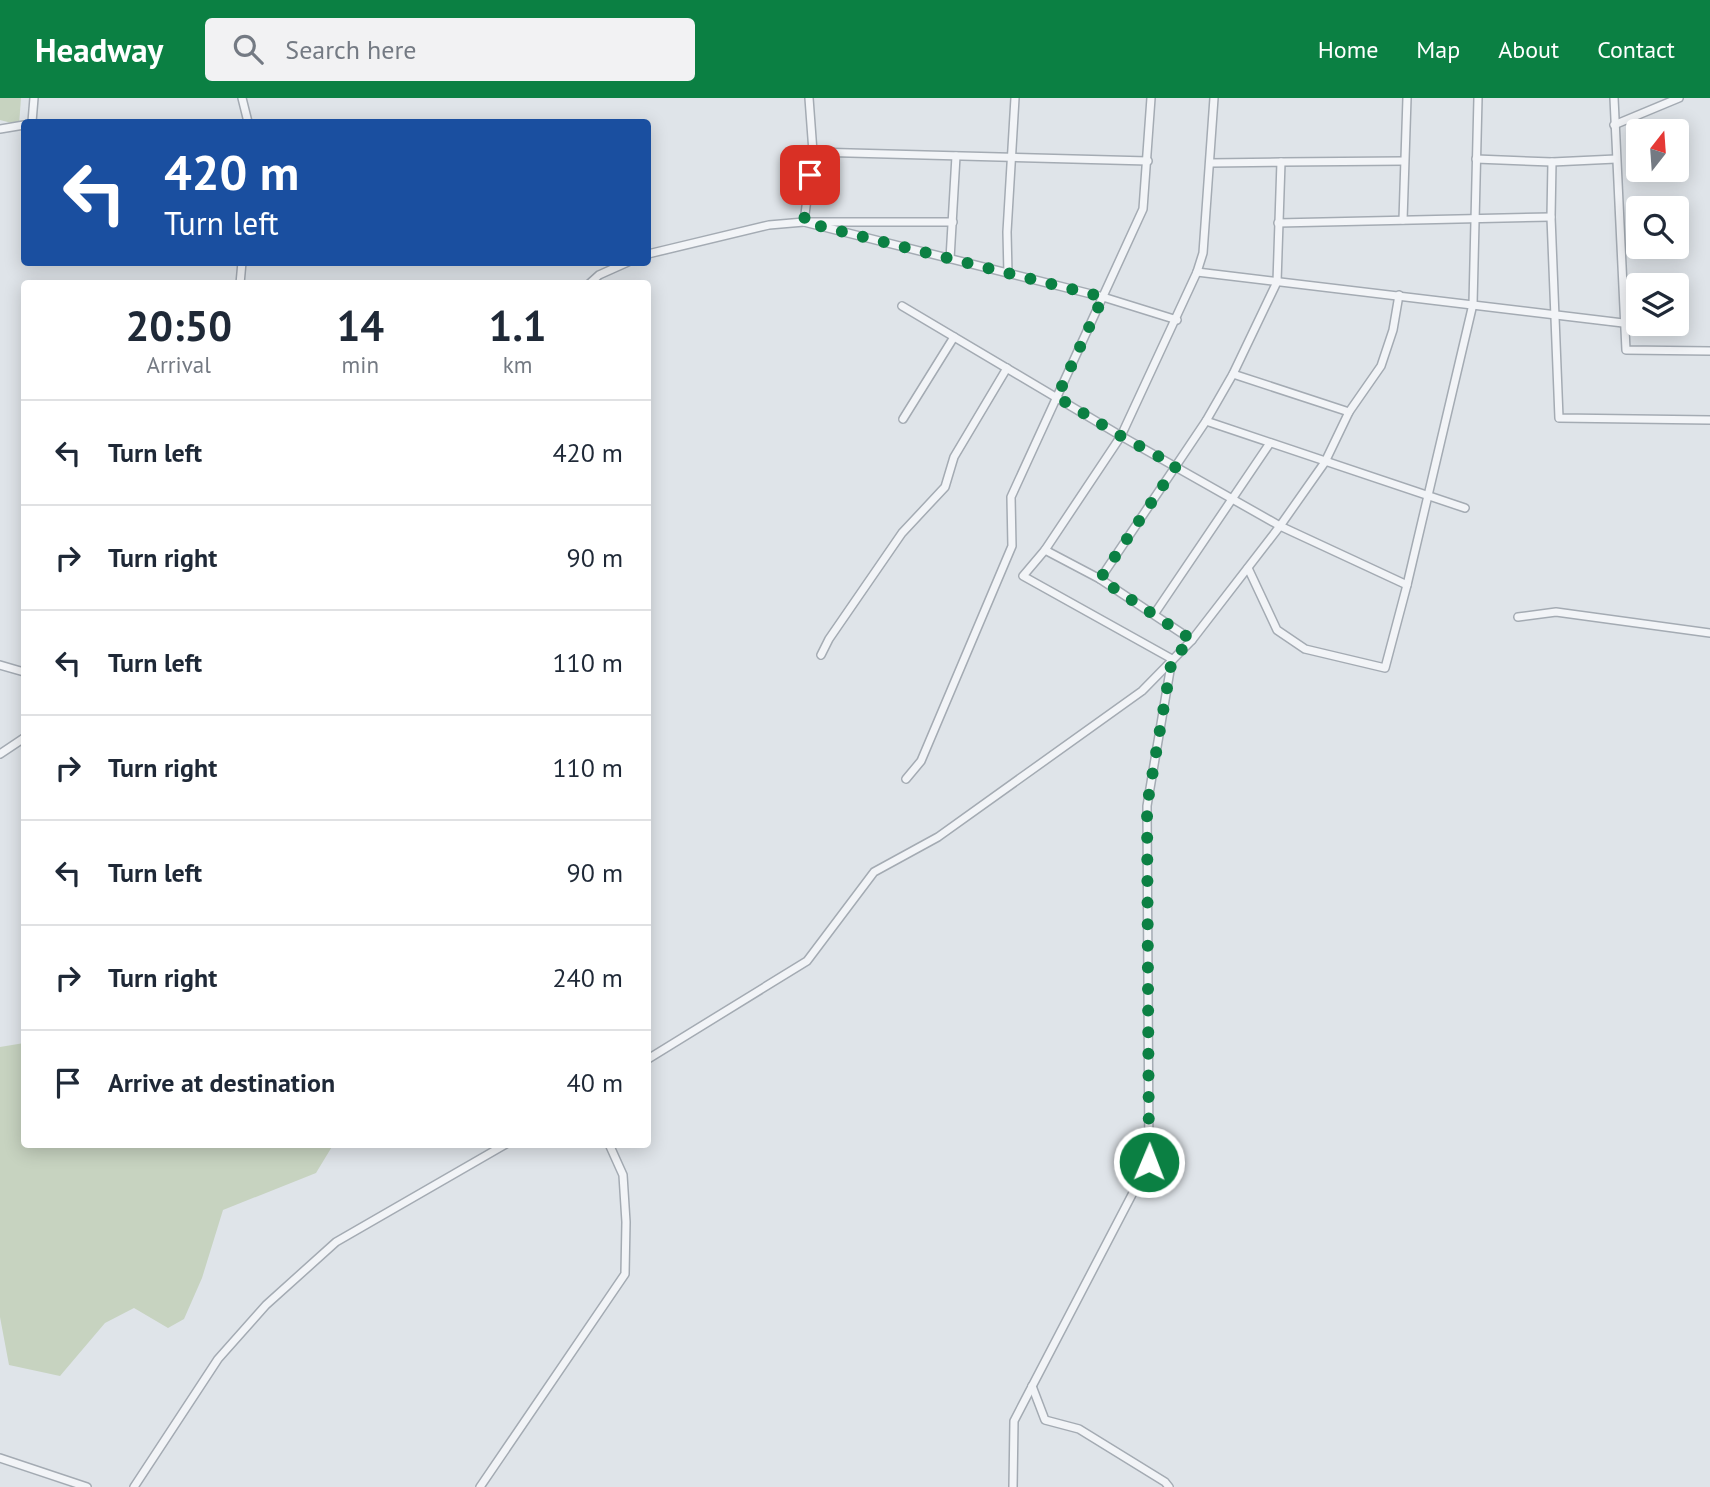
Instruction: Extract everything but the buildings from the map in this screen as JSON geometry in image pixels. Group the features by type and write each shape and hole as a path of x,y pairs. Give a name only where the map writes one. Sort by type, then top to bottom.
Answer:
{"street":[{"path":"32,119 34,98"},
{"path":"242,98 247,119"},
{"path":"804,222 813,152 809,98"},
{"path":"1008,274 1007,232 1015,98"},
{"path":"906,779 921,761 1012,546 1011,497 1143,209 1151,98"},
{"path":"1172,659 1023,576 1045,551 1121,436 1197,272 1203,253 1214,98"},
{"path":"1403,220 1407,98"},
{"path":"1248,568 1277,630 1305,649 1385,668 1473,304 1478,98"},
{"path":"1614,98 1626,350 1710,351"},
{"path":"1614,125 1679,98"},
{"path":"0,128 21,125"},
{"path":"813,152 1148,160"},
{"path":"950,259 956,156"},
{"path":"1476,159 1552,162 1616,159"},
{"path":"1210,163 1404,161"},
{"path":"1100,579 1206,421 1233,374 1277,282 1282,162"},
{"path":"1552,162 1551,217 1559,418 1710,419"},
{"path":"1278,223 1551,217"},
{"path":"804,222 1103,297 1177,320"},
{"path":"651,253 733,233 804,222 953,222"},
{"path":"593,280 619,266"},
{"path":"1197,272 1623,323"},
{"path":"651,1057 807,961 874,872 949,829 1142,691 1192,640 1280,526 1325,462 1349,412 1381,366 1393,330 1399,295"},
{"path":"902,306 1121,436 1280,526 1407,585"},
{"path":"903,419 954,337"},
{"path":"821,655 829,639 902,533 945,487 954,457 1007,368"},
{"path":"1233,374 1349,412"},
{"path":"1206,421 1465,508"},
{"path":"1155,613 1270,443"},
{"path":"1045,551 1100,579 1192,640"},
{"path":"1518,617 1556,612 1710,633"},
{"path":"1013,1487 1014,1421 1149,1162 1147,806 1172,659"},
{"path":"0,665 21,671"},
{"path":"0,754 21,740"},
{"path":"134,1487 218,1359 266,1306 336,1242 499,1148"},
{"path":"480,1487 625,1274 623,1175 611,1148"},
{"path":"1032,1386 1045,1420 1079,1429 1166,1482 1169,1487"},
{"path":"0,1458 87,1487"}],"green space":[{"path":"0,98 21,98 19,125 0,120"},
{"path":"21,1044 21,1148 331,1148 316,1173 223,1210 202,1278 184,1319 168,1328 134,1308 105,1323 60,1376 9,1365 0,1317 0,1047"}],"route":[{"path":"810,175 804,222 1103,297 1057,397 1176,466 1100,579 1192,640 1172,659 1147,806 1149,1162"}]}
